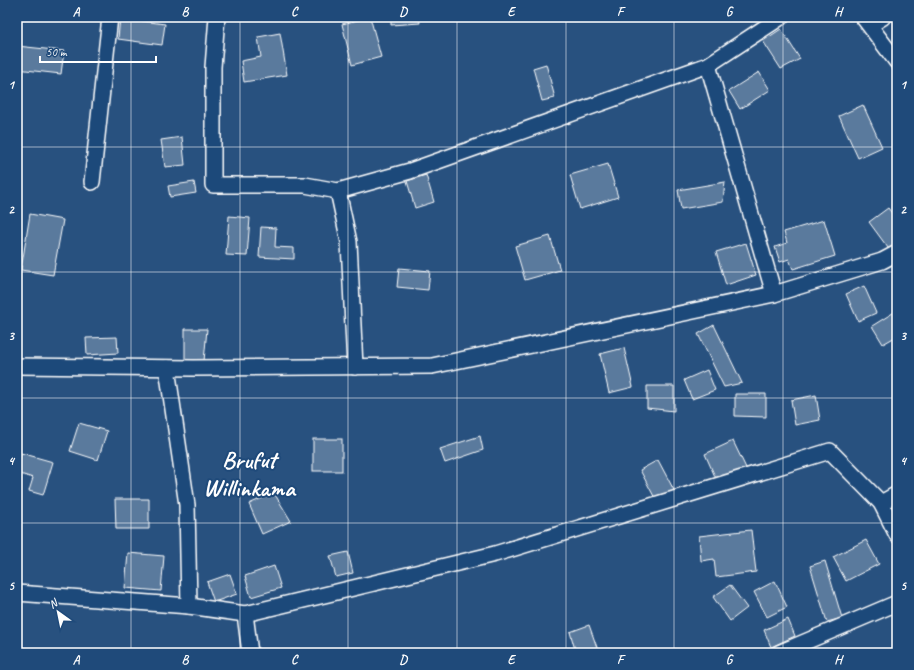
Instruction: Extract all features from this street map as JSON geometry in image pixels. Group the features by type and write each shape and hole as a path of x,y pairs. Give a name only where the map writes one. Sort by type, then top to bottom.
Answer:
{"street":[{"path":"92,182 110,17"},
{"path":"217,17 213,67 213,185 305,185 338,191 410,171 708,65 781,17"},
{"path":"883,17 867,21 897,62"},
{"path":"708,65 774,294"},
{"path":"338,191 349,242 355,367"},
{"path":"17,366 167,368 432,366 774,294 882,261 897,253"},
{"path":"167,368 187,505 189,606"},
{"path":"17,593 189,606 245,614 495,554 830,451 881,503 897,535"},
{"path":"881,503 897,494"},
{"path":"779,653 897,603"},
{"path":"245,614 250,653"}],"building":[{"path":"370,17 381,57 352,65 342,24"},
{"path":"391,17 419,17 420,23 391,25"},
{"path":"572,17 584,17 574,21"},
{"path":"120,18 165,24 162,45 118,39"},
{"path":"781,29 800,59 781,69 763,41"},
{"path":"280,33 287,75 244,82 241,61 261,57 258,37"},
{"path":"17,46 64,51 61,74 17,69"},
{"path":"546,64 555,98 542,101 533,68"},
{"path":"759,72 770,90 740,109 729,91"},
{"path":"863,105 882,147 858,158 839,116"},
{"path":"182,137 185,165 165,167 161,140"},
{"path":"608,164 618,197 580,209 570,175"},
{"path":"426,175 434,202 415,208 407,181"},
{"path":"194,182 196,193 170,197 168,186"},
{"path":"725,182 723,202 681,209 678,190"},
{"path":"888,208 897,220 897,248 891,252 869,222"},
{"path":"30,214 63,220 53,275 21,270"},
{"path":"229,216 250,218 247,256 226,255"},
{"path":"824,220 835,256 793,269 789,259 780,262 775,247 787,243 784,232"},
{"path":"261,227 276,228 275,247 294,248 294,259 259,257"},
{"path":"550,236 560,270 525,280 515,246"},
{"path":"746,243 756,275 726,285 716,252"},
{"path":"399,268 430,271 428,290 397,287"},
{"path":"864,286 876,313 858,321 846,294"},
{"path":"896,311 897,336 883,344 872,326"},
{"path":"714,325 742,383 724,387 698,334"},
{"path":"185,329 207,329 204,361 185,361"},
{"path":"117,337 118,353 87,355 86,338"},
{"path":"624,348 633,387 609,393 600,354"},
{"path":"707,370 715,390 692,399 684,380"},
{"path":"647,386 674,386 674,411 647,408"},
{"path":"735,394 766,394 766,417 735,416"},
{"path":"816,395 820,420 795,425 791,400"},
{"path":"79,423 107,431 98,460 70,451"},
{"path":"480,436 483,450 445,463 440,449"},
{"path":"313,439 342,439 342,471 313,471"},
{"path":"733,441 746,468 717,481 705,454"},
{"path":"21,453 53,462 43,495 29,491 33,478 17,473"},
{"path":"658,460 676,494 658,504 640,470"},
{"path":"274,493 291,521 262,534 249,504"},
{"path":"115,499 149,499 149,529 116,529"},
{"path":"751,530 756,572 716,577 714,559 701,561 699,536"},
{"path":"866,540 879,564 846,581 833,557"},
{"path":"348,552 353,573 336,577 330,556"},
{"path":"128,553 164,556 161,591 125,588"},
{"path":"825,561 842,618 827,622 810,566"},
{"path":"274,566 281,588 251,597 245,576"},
{"path":"230,574 237,594 214,602 207,582"},
{"path":"775,581 787,607 767,617 754,592"},
{"path":"730,585 747,608 730,621 713,597"},
{"path":"788,619 795,636 771,647 764,630"},
{"path":"589,625 599,653 576,653 570,632"}],"district":[{"name":"Brufut Willinkama","path":"249,474"}]}
